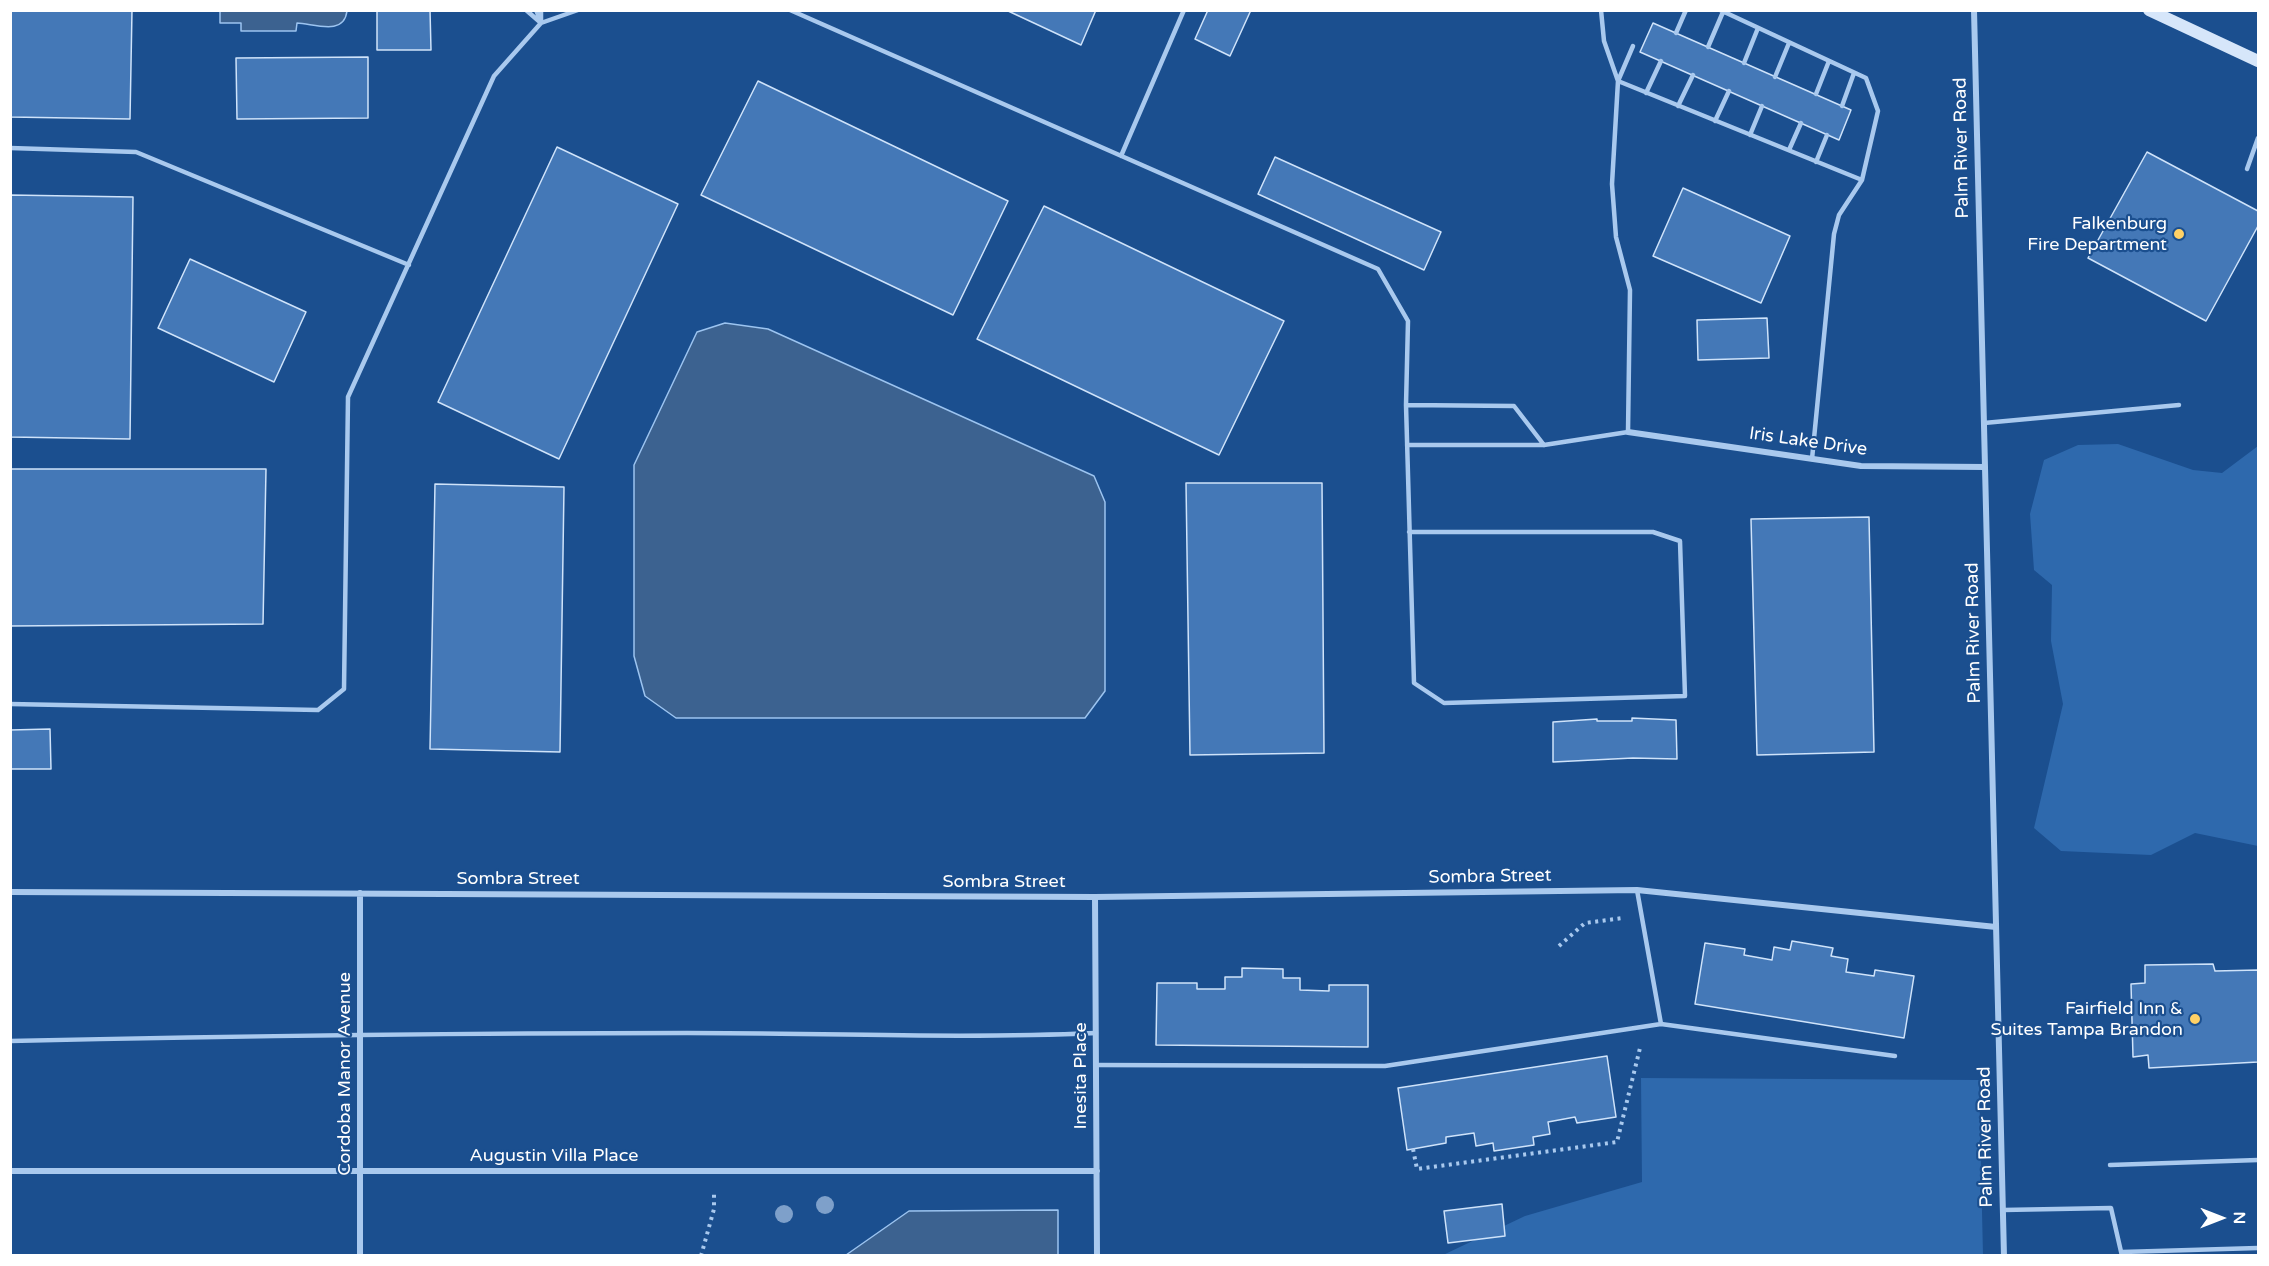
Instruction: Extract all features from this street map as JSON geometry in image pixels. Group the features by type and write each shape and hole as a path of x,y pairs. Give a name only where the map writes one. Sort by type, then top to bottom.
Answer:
{"street":[{"name":"Palm River Road","path":"1974,10 2004,1256"},
{"path":"2149,10 2259,61"},
{"name":"Iris Lake Drive","path":"1628,432 1812,459 1903,468 1985,467"},
{"name":"Sombra Street","path":"10,892 1095,897 1637,890 1996,927"},
{"name":"Cordoba Manor Avenue","path":"360,893 360,1256"},
{"name":"Inesita Place","path":"1095,897 1097,1256"},
{"name":"Augustin Villa Place","path":"10,1171 1097,1171"}],"lane":[{"path":"526,10 542,23"},
{"path":"536,10 542,23"},
{"path":"541,10 542,23"},
{"path":"10,704 318,710 344,689 348,397 494,76 542,23 578,10"},
{"path":"790,10 1378,269 1408,321 1406,405 1409,532 1414,683 1444,703 1685,696 1680,541 1653,532 1409,532"},
{"path":"1121,156 1184,10"},
{"path":"1601,10 1604,41 1618,81 1862,180"},
{"path":"1676,33 1686,10"},
{"path":"1708,47 1722,11 1866,78 1878,111 1862,180 1839,215 1834,234 1812,459"},
{"path":"1744,63 1758,28"},
{"path":"1775,77 1789,43"},
{"path":"1407,445 1544,445 1628,432 1630,290 1616,237 1612,184 1618,81 1633,46"},
{"path":"1646,93 1661,62"},
{"path":"1816,94 1829,62"},
{"path":"1842,106 1854,73"},
{"path":"1678,106 1693,75"},
{"path":"1716,121 1729,92"},
{"path":"1750,135 1762,106"},
{"path":"1788,150 1801,123"},
{"path":"1816,162 1827,135"},
{"path":"2247,169 2259,138"},
{"path":"10,148 136,152 409,265"},
{"path":"1406,405 1515,406 1544,445"},
{"path":"1984,423 2179,405"},
{"path":"1637,890 1660,1024"},
{"path":"1096,1065 1385,1066 1660,1024 1895,1056"},
{"path":"10,1041 360,1034 1029,1036 1096,1033"},
{"path":"2110,1165 2259,1160"},
{"path":"2003,1210 2111,1208 2122,1254 2259,1248"}],"path":[{"path":"1558,946 1585,923 1641,915"},
{"path":"1413,1149 1417,1169 1617,1142 1646,1026"},
{"path":"701,1256 714,1209 715,1171"}],"shaded area":[{"path":"220,10 347,11 345,19 335,26 297,23 296,31 241,31 241,23 220,23"},
{"path":"725,323 768,329 1094,476 1105,502 1105,691 1085,718 676,718 645,696 634,656 634,465 697,332"},
{"path":"2118,444 2193,470 2222,473 2258,446 2258,846 2195,833 2151,855 2061,851 2034,828 2063,704 2051,641 2052,585 2034,570 2030,514 2044,460 2078,445"},
{"path":"1641,1078 1979,1080 1983,1255 1441,1256 1525,1216 1642,1182"},
{"path":"1058,1210 1058,1255 846,1255 909,1211"}],"building":[{"path":"10,10 132,10 130,119 10,117"},
{"path":"377,10 430,10 431,50 377,50"},
{"path":"1006,10 1096,10 1081,45"},
{"path":"1208,10 1251,10 1230,56 1195,39"},
{"path":"1653,23 1851,110 1839,140 1640,52"},
{"path":"368,57 368,118 237,119 236,58"},
{"path":"758,81 1008,201 953,315 701,195"},
{"path":"557,147 678,204 559,459 438,402"},
{"path":"2147,152 2258,211 2258,226 2206,321 2088,258"},
{"path":"1275,157 1441,232 1424,270 1258,194"},
{"path":"1683,188 1790,236 1761,303 1653,256"},
{"path":"10,195 133,197 130,439 10,437"},
{"path":"1044,206 1284,321 1219,455 977,339"},
{"path":"190,259 306,312 274,382 158,328"},
{"path":"1767,318 1769,358 1698,360 1697,320"},
{"path":"10,469 266,469 263,624 10,626"},
{"path":"1186,483 1322,483 1324,753 1190,755"},
{"path":"435,484 564,487 560,752 430,749"},
{"path":"1869,517 1874,752 1757,755 1751,519"},
{"path":"1632,718 1676,720 1677,759 1633,758 1553,762 1553,722 1597,719 1597,721 1632,721"},
{"path":"50,729 51,769 10,769 10,730"},
{"path":"1792,941 1833,948 1831,956 1848,959 1846,972 1874,976 1875,970 1914,976 1904,1038 1695,1004 1705,943 1745,949 1744,955 1772,960 1774,947 1790,950"},
{"name":"Fairfield Inn & Suites Tampa Brandon","path":"2213,964 2215,971 2258,970 2258,1062 2149,1068 2148,1055 2133,1057 2131,984 2145,983 2145,965"},
{"path":"1242,968 1283,969 1283,978 1300,978 1300,990 1329,991 1329,985 1368,985 1368,1047 1156,1045 1157,983 1197,983 1197,989 1225,989 1225,977 1242,977"},
{"path":"1607,1056 1616,1117 1577,1123 1575,1117 1548,1122 1550,1134 1533,1137 1534,1145 1494,1151 1493,1143 1476,1146 1474,1133 1446,1137 1446,1143 1407,1150 1398,1088"},
{"path":"1502,1204 1505,1236 1448,1243 1444,1211"}],"place":[{"name":"Falkenburg Fire Department","path":"2179,234"},
{"name":"Fairfield Inn & Suites Tampa Brandon","path":"2195,1019"}]}
